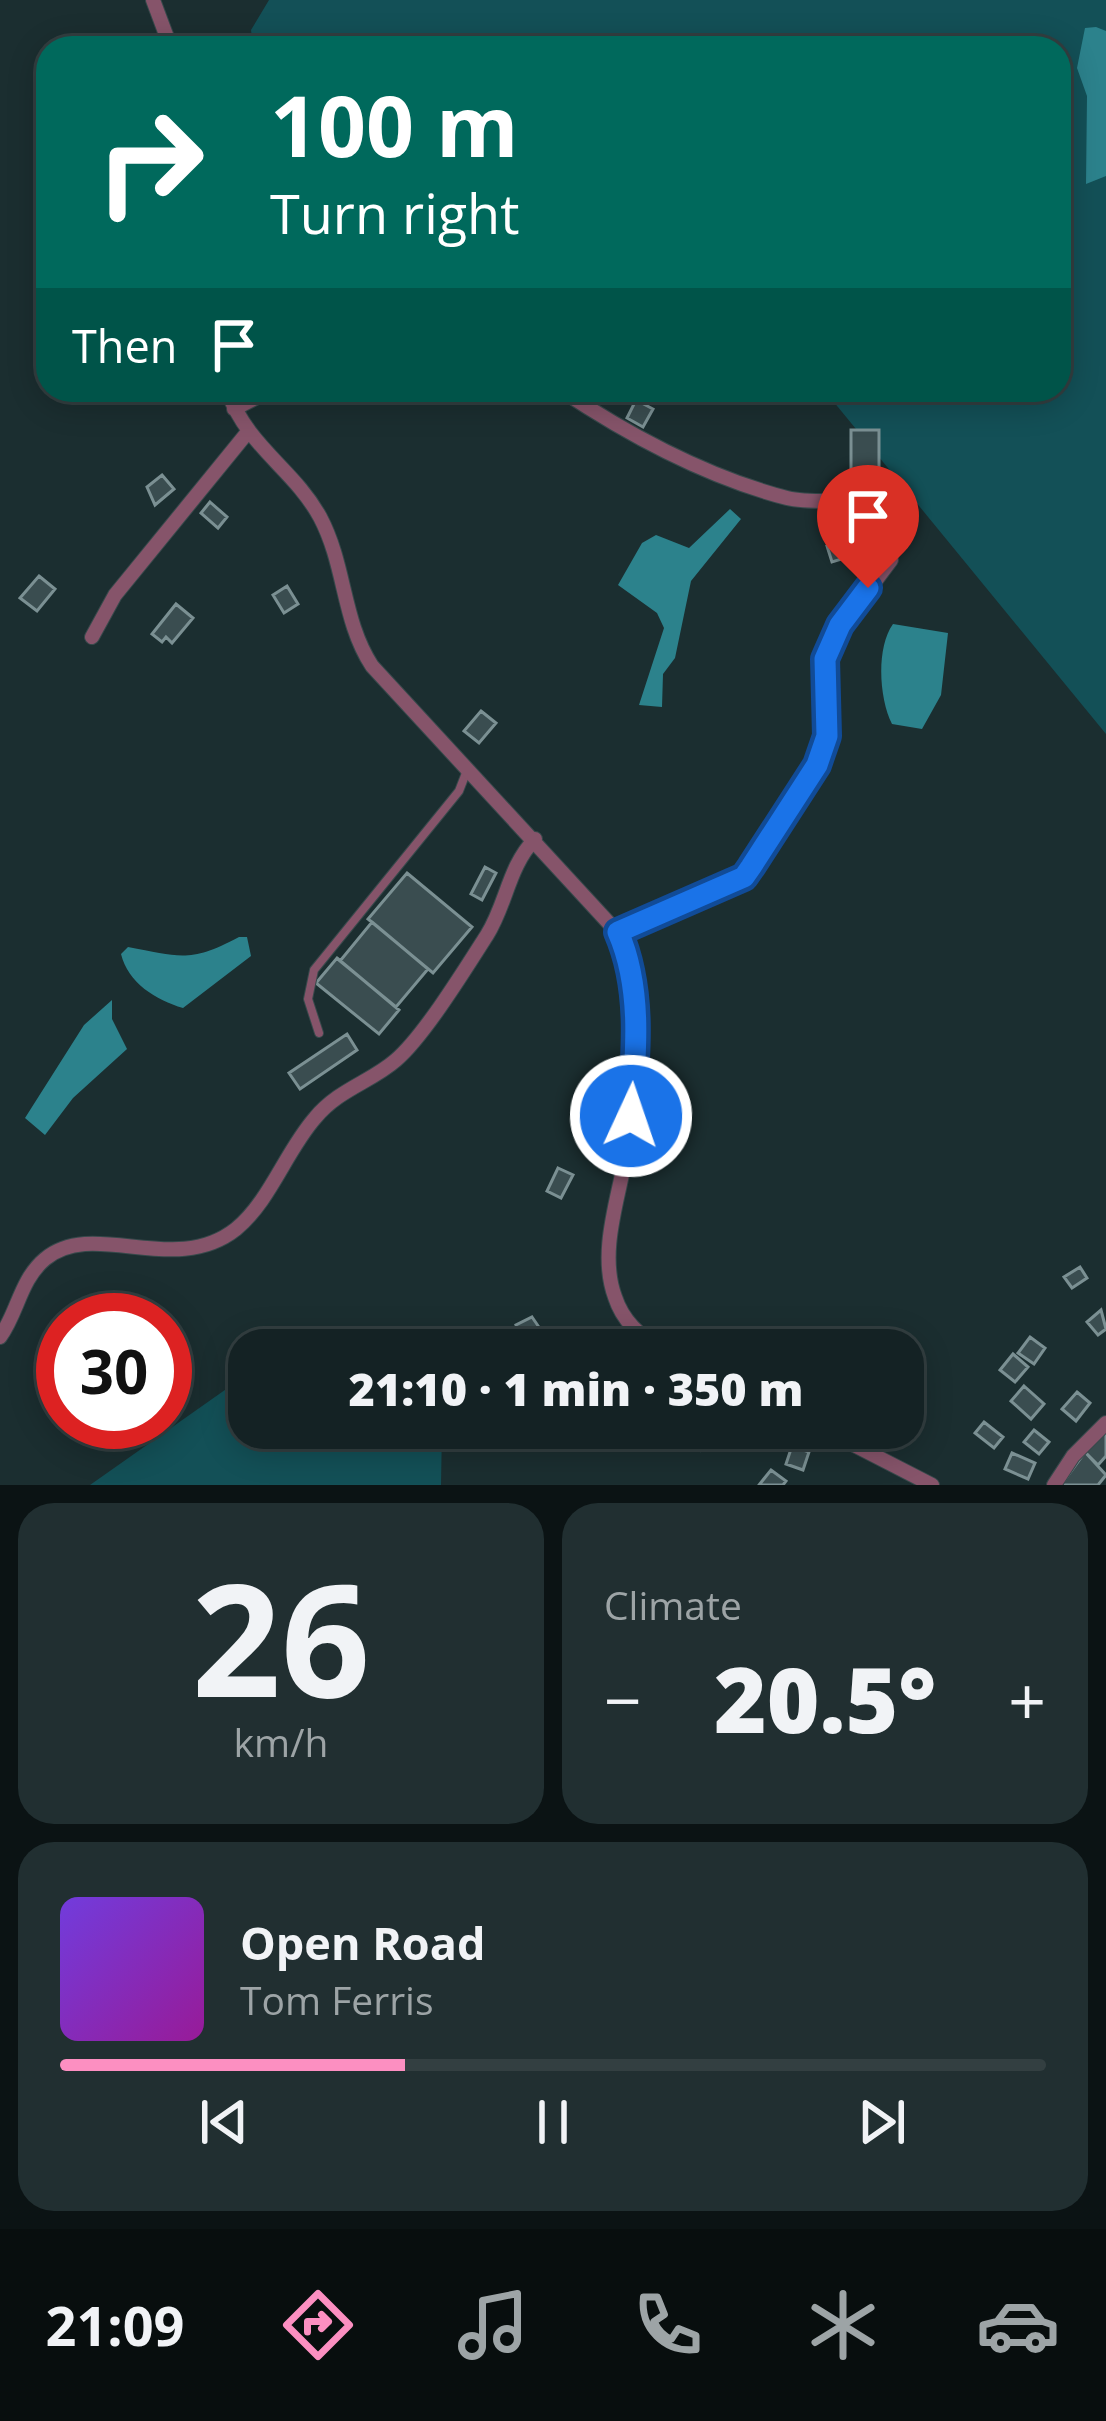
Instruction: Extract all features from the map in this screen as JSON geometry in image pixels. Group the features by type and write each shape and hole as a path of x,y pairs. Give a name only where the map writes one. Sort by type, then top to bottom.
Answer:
{"street":[{"path":"153,0 166,36"},
{"path":"231,402 247,433 301,488 319,515 336,555 353,634 373,666 618,932 632,976 634,1079 611,1234 610,1281 628,1323 636,1329"},
{"path":"234,409 248,402"},
{"path":"580,402 632,434 745,484 793,500 871,502 881,508 891,560 832,640 825,659 830,708 822,751 744,877 618,932"},
{"path":"92,637 115,595 247,433"},
{"path":"0,1337 30,1275 62,1249 95,1245 170,1253 201,1247 237,1228 314,1118 356,1081 391,1064 411,1042 488,934 516,862 535,839"},
{"path":"1054,1485 1072,1456 1106,1423"},
{"path":"862,1449 932,1485"}],"lane":[{"path":"319,1033 308,999 314,970 459,791 468,765"}],"shaded area":[{"path":"269,0 1106,0 1106,734 834,402 1071,402 1071,36 252,36"},
{"path":"1085,28 1106,31 1106,176 1086,184 1087,96 1077,68"},
{"path":"730,509 741,519 691,581 675,658 663,674 662,707 639,705 664,628 657,613 618,585 642,543 656,535 689,548"},
{"path":"893,624 948,633 941,695 922,729 892,724 888,713 882,659"},
{"path":"247,937 251,956 183,1008 144,989 121,954 128,947 196,954"},
{"path":"112,1000 112,1019 127,1049 73,1098 45,1135 25,1118 84,1025"},
{"path":"228,1388 228,1449 442,1449 441,1485 90,1485 141,1449 192,1449 192,1413"}],"building":[{"path":"635,402 653,409 643,427 627,418"},
{"path":"851,430 879,430 879,486 851,486"},
{"path":"162,475 174,489 155,505 147,487"},
{"path":"210,502 227,517 218,528 201,513"},
{"path":"849,517 878,517 878,545 849,545"},
{"path":"841,542 845,558 832,562 827,546"},
{"path":"39,576 55,589 37,611 20,598"},
{"path":"287,586 298,604 284,613 273,595"},
{"path":"176,604 193,618 172,643 166,637 162,642 152,634"},
{"path":"481,711 496,723 479,743 464,731"},
{"path":"485,867 496,873 482,900 471,894"},
{"path":"407,873 472,927 433,973 368,919"},
{"path":"372,922 428,969 396,1007 340,961"},
{"path":"337,958 399,1010 379,1034 316,983"},
{"path":"347,1034 357,1050 300,1089 289,1073"},
{"path":"558,1168 573,1175 561,1198 547,1191"},
{"path":"1080,1267 1087,1278 1072,1288 1064,1277"},
{"path":"1101,1310 1106,1329 1098,1335 1087,1322"},
{"path":"532,1317 540,1329 518,1329 516,1325"},
{"path":"1030,1337 1045,1348 1034,1364 1018,1353"},
{"path":"1013,1354 1028,1367 1015,1382 1000,1370"},
{"path":"1024,1386 1044,1404 1031,1419 1011,1401"},
{"path":"1077,1392 1090,1403 1076,1421 1062,1409"},
{"path":"984,1422 1003,1437 994,1448 975,1433"},
{"path":"1034,1430 1049,1442 1039,1454 1024,1442"},
{"path":"1106,1430 1106,1456 1098,1465 1085,1452"},
{"path":"791,1449 809,1452 803,1470 786,1464"},
{"path":"1085,1452 1106,1475 1098,1485 1061,1485"},
{"path":"1012,1453 1035,1463 1028,1479 1005,1469"},
{"path":"771,1470 786,1481 783,1485 759,1485"}],"route":[{"path":"631,1116 634,997 630,960 618,932 744,877 817,765 830,708 825,659 840,625 868,588"}]}
